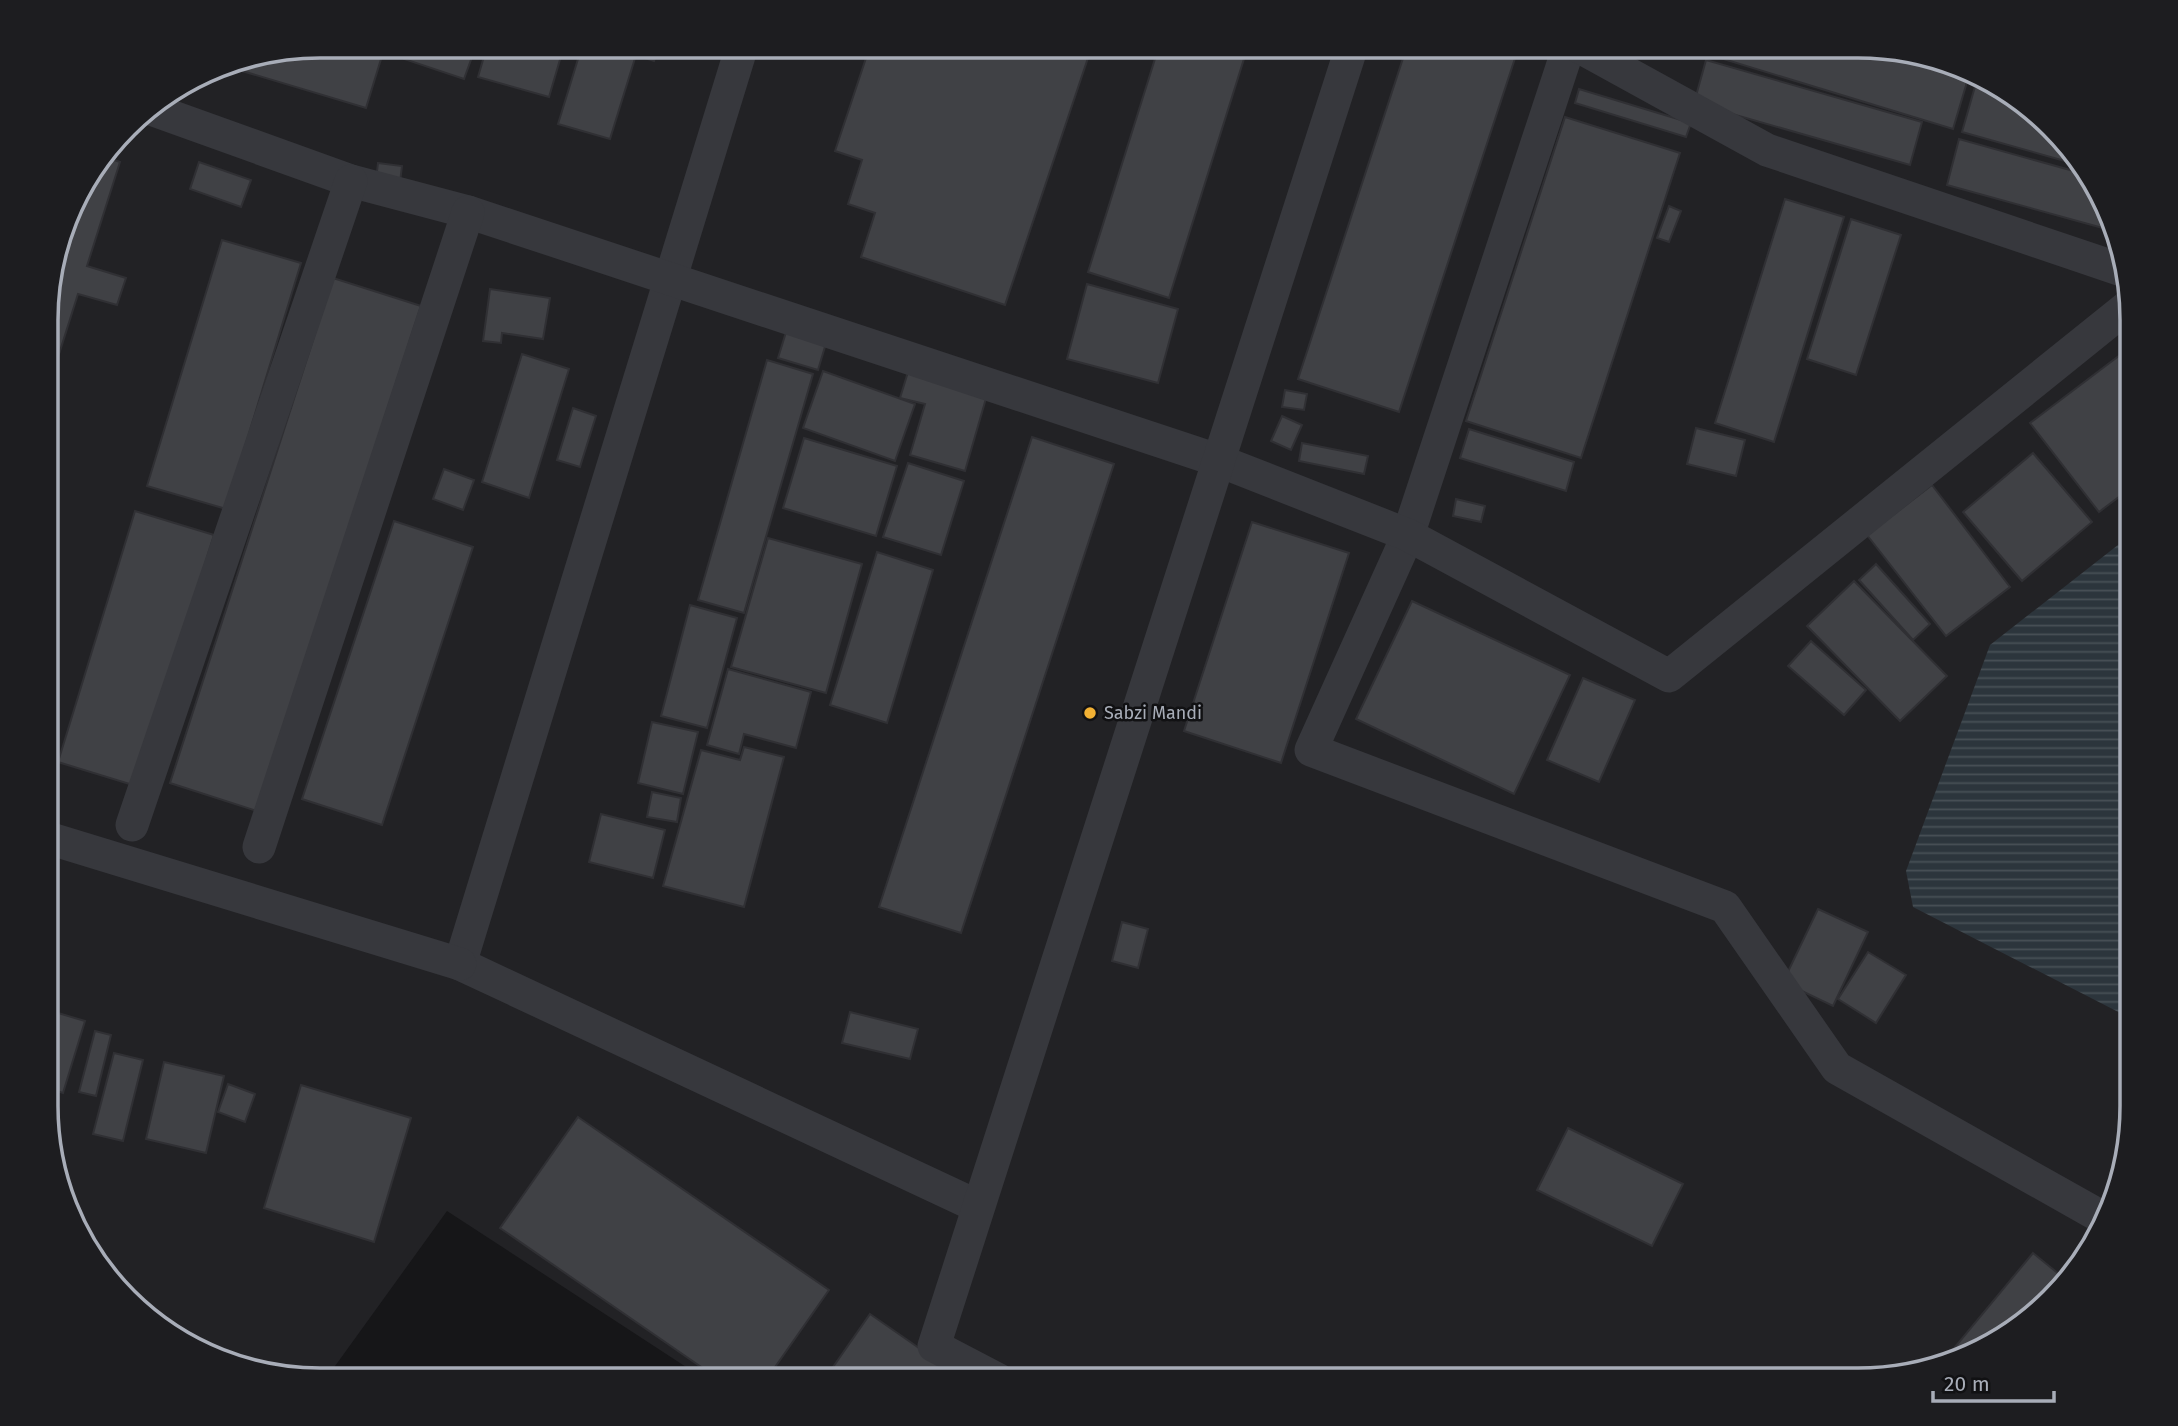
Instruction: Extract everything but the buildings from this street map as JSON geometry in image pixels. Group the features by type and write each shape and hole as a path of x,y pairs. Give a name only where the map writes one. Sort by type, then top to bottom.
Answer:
{"street":[{"path":"460,964 738,58"},
{"path":"976,1368 934,1346 1348,58"},
{"path":"1565,58 1408,535 1311,750 1725,907 1837,1068 2096,1214"},
{"path":"1600,58 1767,150 2115,268"},
{"path":"160,112 351,181 468,212 1217,460 1408,535 1669,676 2120,313"},
{"path":"132,825 351,181"},
{"path":"258,847 468,212"},
{"path":"58,841 460,964 977,1206"}],"shaded area":[{"name":"Sabzi Mandi","path":"303,58 1875,58 1926,67 1989,93 2031,123 2055,147 2076,174 2093,204 2106,236 2120,303 2120,1123 2111,1174 2085,1237 2055,1279 2031,1303 2004,1324 1974,1341 1942,1354 1875,1368 688,1368 447,1211 334,1368 303,1368 252,1359 220,1348 189,1333 160,1314 123,1279 102,1252 85,1222 67,1174 58,1123 58,303 67,252 93,189 123,147 147,123 174,102 204,85 236,72"},
{"path":"2120,543 2120,1013 1913,907 1906,871 1990,645"}],"place":[{"name":"Sabzi Mandi","path":"1090,713"}]}
